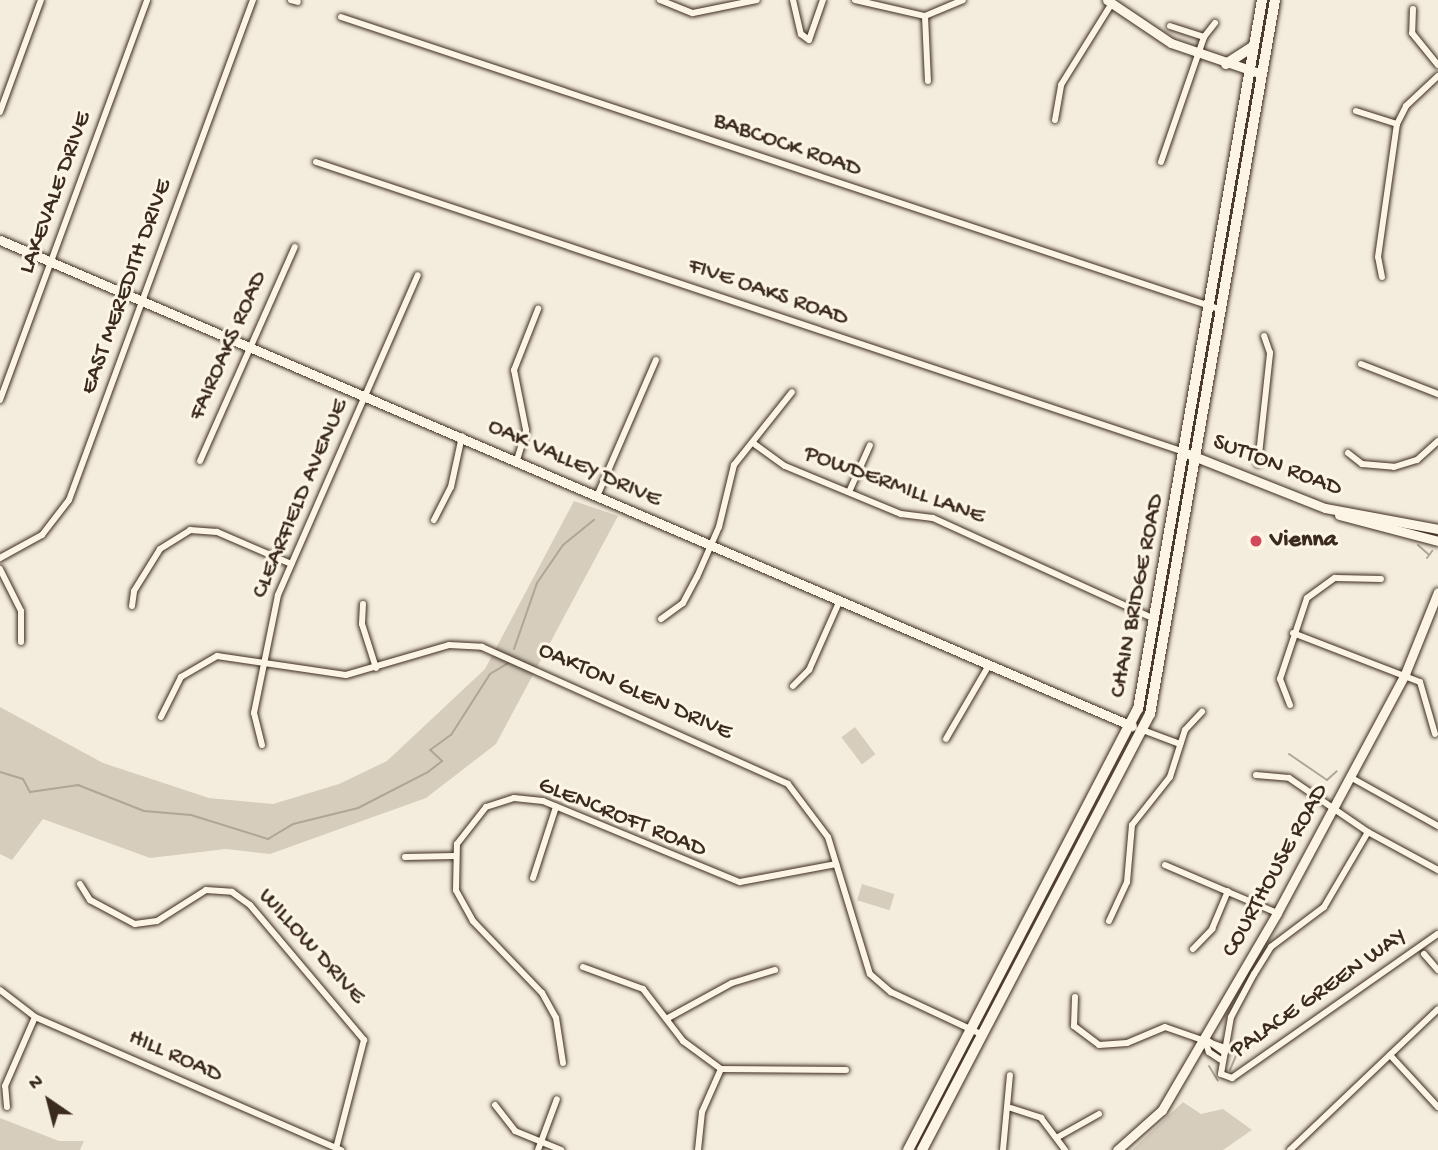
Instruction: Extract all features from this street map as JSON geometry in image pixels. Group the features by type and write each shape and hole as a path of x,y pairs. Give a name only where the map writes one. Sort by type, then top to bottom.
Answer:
{"main road":[{"name":"CHAIN BRIDGE ROAD","path":"908,1150 1132,726 1157,619 1262,0"},
{"name":"CHAIN BRIDGE ROAD","path":"922,1150 1143,730 1160,674 1275,0"},
{"path":"1226,64 1243,59 1255,44"}],"street":[{"path":"0,112 41,0"},
{"name":"LAKEVALE DRIVE","path":"0,400 147,0"},
{"name":"EAST MEREDITH DRIVE","path":"0,558 42,535 64,510 253,0"},
{"path":"660,0 693,13 757,0"},
{"path":"793,0 801,34 809,40 823,0"},
{"path":"855,0 925,16 963,0"},
{"path":"1055,120 1056,97 1070,66 1109,2 1200,55 1262,74"},
{"path":"1413,9 1412,33 1438,65"},
{"path":"925,16 928,80"},
{"name":"BABCOCK ROAD","path":"341,17 1222,310"},
{"path":"1161,162 1204,37 1215,23"},
{"path":"1170,26 1204,37"},
{"path":"1382,277 1377,257 1397,124 1406,106 1438,76"},
{"path":"1356,111 1397,124"},
{"name":"FIVE OAKS ROAD","path":"316,162 1186,453"},
{"name":"OAK VALLEY DRIVE","path":"0,240 144,297 1132,726"},
{"name":"FAIROAKS ROAD","path":"200,461 295,247"},
{"name":"CLEARFIELD AVENUE","path":"262,745 254,725 264,661 291,564 418,275"},
{"path":"517,460 526,430 514,370 538,309"},
{"path":"1258,464 1270,354 1264,336"},
{"path":"598,494 656,360"},
{"path":"1361,364 1438,394"},
{"path":"660,619 682,603 712,542 729,474 792,392"},
{"path":"434,520 451,487 462,436"},
{"path":"1348,453 1362,464 1394,467 1417,460 1438,441"},
{"name":"POWDERMILL LANE","path":"753,443 776,462 849,492 988,542 1043,571 1157,619"},
{"path":"849,492 870,445"},
{"name":"SUTTON ROAD","path":"1186,453 1325,508 1438,529"},
{"path":"1325,508 1363,524 1438,541"},
{"path":"132,606 137,585 160,549 190,530 217,532 291,564"},
{"path":"0,569 20,611 21,642"},
{"path":"1290,705 1280,684 1303,604 1323,584 1350,575 1381,579"},
{"name":"COURTHOUSE ROAD","path":"1117,1150 1162,1110 1277,913 1405,674 1438,592"},
{"path":"793,685 809,670 840,600"},
{"path":"363,604 362,624 376,668"},
{"path":"1293,633 1405,674 1426,690 1436,734"},
{"name":"OAKTON GLEN DRIVE","path":"161,717 165,699 198,664 227,655 337,675 376,668 449,645 482,646 778,776 814,811 836,864 873,978 983,1035"},
{"path":"946,739 989,665"},
{"path":"1109,920 1127,882 1132,825 1170,776 1180,744 1202,712"},
{"path":"1132,726 1180,744"},
{"path":"1256,775 1289,778 1332,810 1438,870"},
{"path":"1350,777 1438,826"},
{"name":"GLENCROFT ROAD","path":"455,856 466,826 496,802 525,797 556,807 726,880 763,882 836,864"},
{"path":"533,878 556,807"},
{"name":"PALACE GREEN WAY","path":"1368,832 1324,907 1271,947 1231,1017 1221,1074 1231,1078 1438,934"},
{"path":"405,857 455,856 463,908 542,993 556,1018 563,1063"},
{"path":"1165,865 1277,913"},
{"name":"WILLOW DRIVE","path":"80,884 90,900 135,924 158,921 206,890 240,896 364,1040 338,1149"},
{"path":"1192,949 1212,929 1228,891"},
{"path":"1424,954 1438,970"},
{"path":"583,967 643,989 694,1053 721,1069 763,1074 811,1066 846,1070"},
{"path":"668,1018 732,983 775,970"},
{"name":"HILL ROAD","path":"0,990 35,1017 338,1149"},
{"path":"1075,997 1074,1026 1100,1045 1127,1044 1165,1027 1204,1037 1224,1054"},
{"path":"1290,1150 1438,1009"},
{"path":"7,1107 5,1086 35,1017"},
{"path":"1390,1055 1438,1107"},
{"path":"698,1150 702,1112 721,1069"},
{"path":"1003,1150 1011,1108 1010,1075"},
{"path":"539,1146 557,1099"},
{"path":"495,1105 508,1126 539,1146 561,1150"},
{"path":"1011,1108 1034,1113 1058,1138 1065,1150"},
{"path":"1058,1138 1099,1114"}],"shaded area":[{"path":"574,501 618,516 496,744 426,798 270,854 226,849 150,858 43,819 12,860 0,854 0,707 103,763 209,798 273,804 339,784 387,761 485,669"},
{"path":"855,727 875,754 862,764 841,737"},
{"path":"862,884 895,894 890,910 857,900"},
{"path":"1183,1102 1201,1114 1223,1109 1252,1130 1223,1150 1132,1150"},
{"path":"0,1118 59,1141 84,1141 80,1150 0,1150"}],"waterway":[{"path":"514,649 537,583 563,545 594,520"},
{"path":"1418,545 1429,555"},
{"path":"1427,558 1432,551"},
{"path":"0,772 23,779 30,792 78,785 144,811 191,815 268,839 293,824 358,808 428,772 442,761 430,750 451,735 490,674 508,663"},
{"path":"1289,754 1327,780 1337,771"},
{"path":"1230,1070 1236,1056"},
{"path":"1209,1066 1218,1081"}],"place":[{"name":"Vienna","path":"1256,541"}]}
